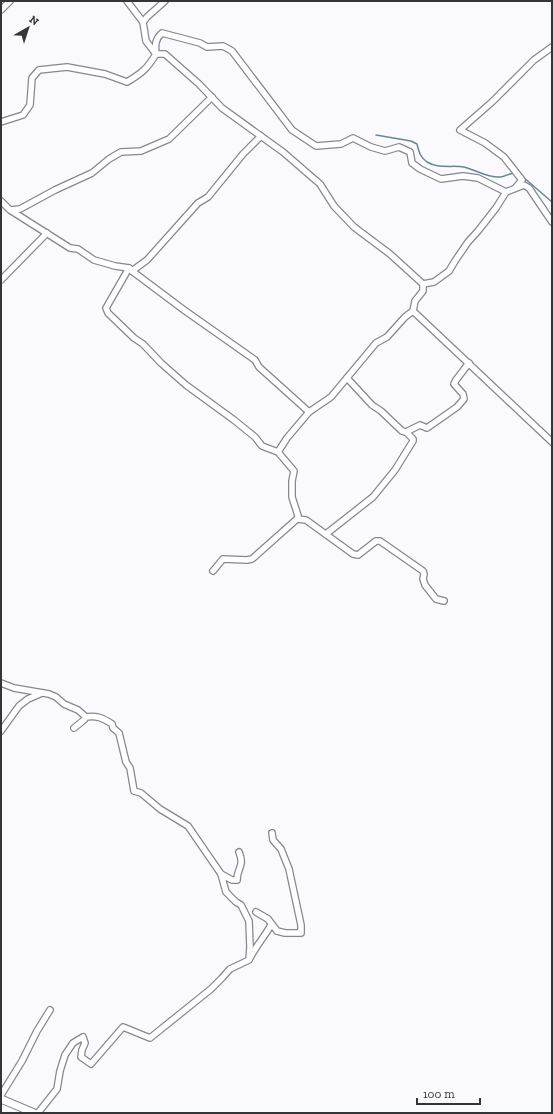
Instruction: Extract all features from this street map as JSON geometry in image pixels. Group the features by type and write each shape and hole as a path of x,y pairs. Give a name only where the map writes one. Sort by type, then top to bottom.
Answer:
{"main road":[{"path":"1,1099 34,1113"}],"street":[{"path":"1,10 10,1"},
{"path":"127,1 143,22 146,41 156,54"},
{"path":"143,22 165,1"},
{"path":"1,122 23,116 30,105 32,78 39,70 67,67 105,74 127,82 140,74 148,66 156,54 155,43 162,33 200,43 207,47 224,46 232,51 292,130 316,146 341,144 353,138 385,151 399,147 410,152 412,163 420,169 441,179 463,176 478,178 506,192"},
{"path":"514,188 522,180 504,157 485,143 460,130 492,102 534,60 552,47"},
{"path":"156,54 165,54 199,84 222,108 283,152 320,184 334,206 354,227 390,254 423,284 423,291 415,301 413,311 387,336 376,343 331,397 309,412 287,438 278,452"},
{"path":"10,210 20,209 55,190 92,173 120,152 141,151 169,139 212,97"},
{"path":"261,136 243,154 208,197 198,203 147,260 131,270 106,308 108,313 134,338 143,344 186,384 255,437 262,446 278,452 294,471 292,496 299,519"},
{"path":"423,284 434,282 449,271 468,242 496,208 506,192 514,188 524,185 529,188 552,222"},
{"path":"1,201 10,210 70,248 78,249 94,260 131,270 184,310 255,360 259,366 309,412"},
{"path":"1,280 47,234"},
{"path":"413,311 552,442"},
{"path":"406,432 420,425 427,428 457,407 464,399 463,394 454,384 469,363"},
{"path":"326,534 373,497 414,441 406,432 402,431 381,411 372,405 347,378"},
{"path":"213,571 224,559 252,559 297,519 299,519 306,520 353,554 358,555 376,541 380,541 423,571 425,585 436,599 444,601"},
{"path":"1,683 14,688 49,694 56,697 64,704 78,710 86,717"},
{"path":"1,731 19,706 28,699 42,692"},
{"path":"74,728 86,717 94,715 112,724 113,728 119,733 126,762 130,768 134,791 141,793 160,809 188,826 221,874 226,892 241,905 249,921 249,960"},
{"path":"256,912 268,920 271,925 282,933 301,933 301,925 289,869 281,849 273,840 272,833"},
{"path":"221,874 232,880 237,880 237,874 241,869 242,859 240,852"},
{"path":"38,1113 58,1089 60,1071 65,1055 73,1044 83,1037 85,1043 81,1056 91,1064 123,1026 150,1038 211,989 230,969 249,960 271,925"},
{"path":"1,1095 22,1061 37,1031 50,1010"}],"waterway":[{"path":"376,135 411,141 417,144 421,156 431,164 441,166 460,166 496,177 502,177 515,173"},
{"path":"522,176 552,202"}]}
